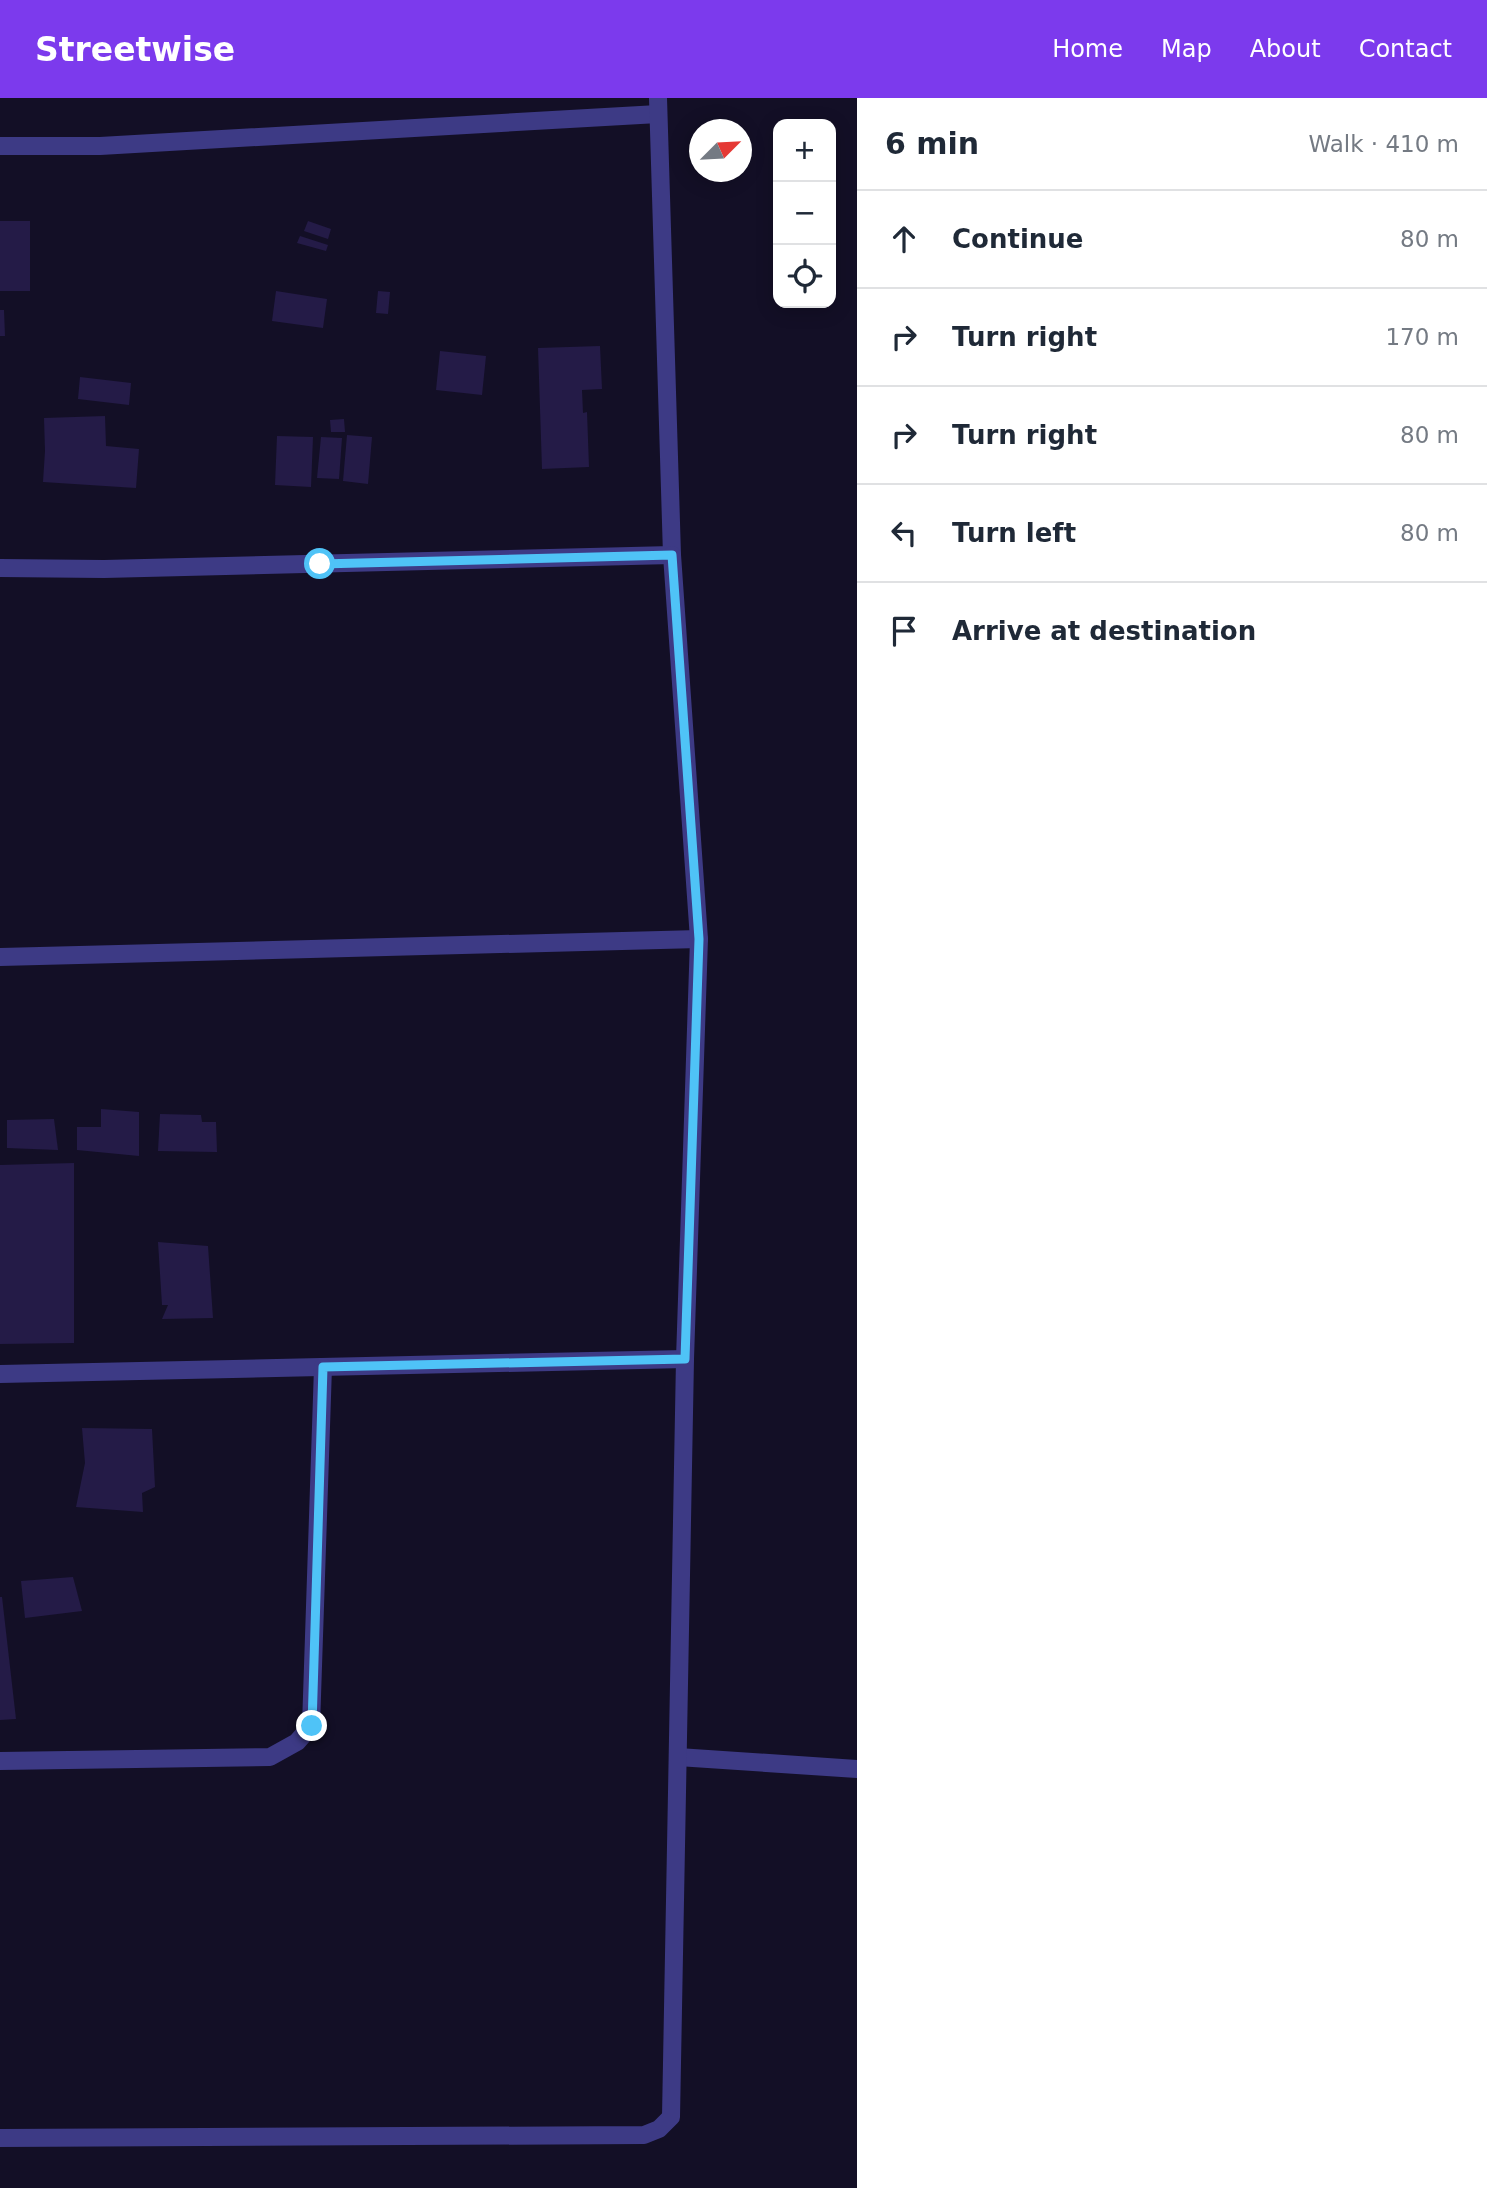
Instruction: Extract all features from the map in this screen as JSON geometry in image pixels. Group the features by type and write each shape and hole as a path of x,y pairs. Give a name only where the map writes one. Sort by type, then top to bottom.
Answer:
{"street":[{"path":"0,146 100,146 658,106 672,555 699,939 685,1359 671,2117 659,2129 644,2135 0,2138"},
{"path":"0,568 104,569 672,555"},
{"path":"0,957 699,939"},
{"path":"0,1374 685,1359"},
{"path":"0,1761 270,1758 298,1742 312,1726 323,1367"},
{"path":"678,1757 857,1769"}],"building":[{"path":"0,221 30,221 30,291 0,291"},
{"path":"308,221 331,229 328,239 304,231"},
{"path":"300,236 328,245 326,251 297,243"},
{"path":"276,291 327,299 323,328 272,321"},
{"path":"378,291 390,292 388,314 376,313"},
{"path":"0,310 4,310 5,336 0,336"},
{"path":"600,346 602,389 582,390 583,413 587,412 589,467 542,469 538,348"},
{"path":"440,351 486,356 482,395 436,390"},
{"path":"80,377 131,383 129,405 78,399"},
{"path":"105,416 106,446 139,449 136,488 43,482 44,418"},
{"path":"344,419 345,432 331,432 330,420"},
{"path":"347,435 372,437 368,484 343,481"},
{"path":"277,436 313,437 311,487 275,485"},
{"path":"321,437 342,438 339,479 317,478"},
{"path":"101,1109 139,1112 139,1156 77,1150 77,1127 101,1127"},
{"path":"160,1114 201,1115 202,1122 216,1122 217,1152 158,1151"},
{"path":"54,1119 58,1150 7,1148 7,1120"},
{"path":"74,1163 74,1343 0,1344 0,1165"},
{"path":"158,1242 208,1246 213,1318 162,1319 168,1305 162,1305"},
{"path":"82,1428 152,1429 155,1487 142,1493 143,1512 76,1507 85,1463"},
{"path":"73,1577 82,1611 25,1618 21,1581"},
{"path":"2,1597 16,1719 0,1720"}],"route":[{"path":"312,1726 323,1367 685,1359 699,939 672,555 320,564"}]}
